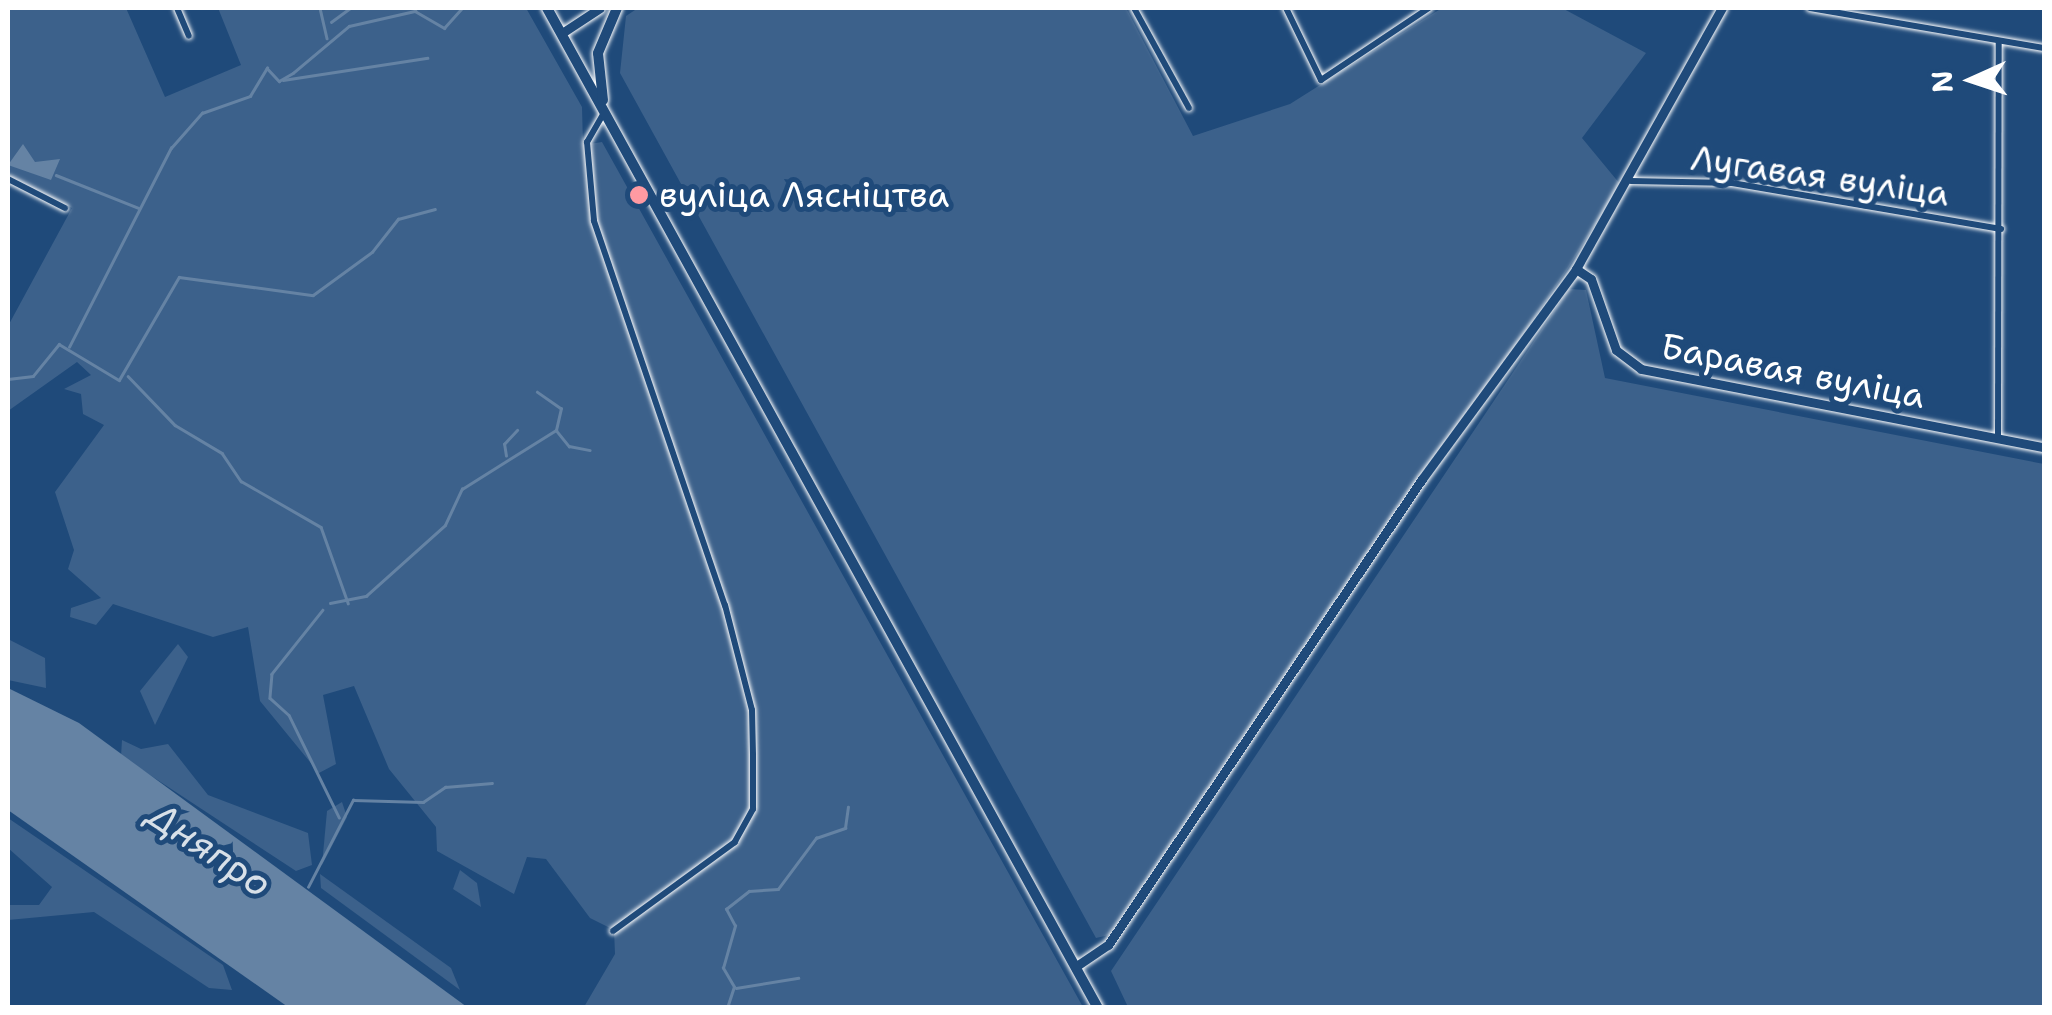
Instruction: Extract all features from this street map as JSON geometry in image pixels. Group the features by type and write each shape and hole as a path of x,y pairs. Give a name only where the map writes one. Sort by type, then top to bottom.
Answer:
{"main road":[{"path":"548,8 1078,965 1098,1008"},
{"path":"605,111 598,52 617,8"}],"street":[{"path":"177,8 189,36"},
{"path":"562,33 600,8"},
{"path":"1134,8 1189,108"},
{"path":"1286,8 1321,80 1429,8"},
{"path":"1078,965 1108,946 1422,479 1576,269 1631,180 1722,8"},
{"path":"1810,8 2044,48"},
{"path":"1998,439 2000,41"},
{"path":"605,111 587,142 594,221 725,605 752,710 753,755 753,809 735,842 613,931"},
{"path":"8,179 65,208"},
{"name":"Лугавая вуліца","path":"1631,180 1732,183 2001,229"},
{"name":"Баравая вуліца","path":"1576,269 1591,280 1616,350 1641,369 2044,447"}],"shaded area":[{"path":"8,8 126,8 165,97 241,65 218,8 526,8 582,107 583,145 602,142 1083,1007 584,1007 615,954 614,930 590,918 546,859 527,857 514,894 437,851 436,827 389,769 354,686 323,695 336,764 319,773 260,701 248,627 213,637 113,604 96,625 70,617 71,608 101,598 68,569 74,550 55,492 104,425 83,414 81,394 64,389 91,375 77,362 8,411 8,326 72,208 8,175"},
{"path":"638,8 1126,8 1193,136 1290,104 1442,8 1562,8 1646,53 1582,138 1620,184 1567,270 1109,935 1096,938 620,73 626,16"},
{"path":"1569,289 1586,290 1605,378 2044,464 2044,1007 1128,1007 1111,971"},
{"path":"8,639 45,658 46,688 8,680"},
{"path":"178,644 188,657 155,725 140,691"},
{"path":"122,740 141,749 168,744 208,795 308,833 312,865 296,871 121,756"},
{"path":"342,802 347,817 322,865 327,811"},
{"path":"8,818 223,965 232,990 209,988 94,912 8,920 8,905 39,905 52,887 8,848"},
{"path":"460,870 477,883 481,907 453,889"},
{"path":"320,874 451,968 460,990 321,888"}],"water":[{"path":"23,144 35,162 60,159 51,180 8,165"},
{"name":"Дняпро","path":"8,688 79,723 467,1007 288,1007 8,810"}],"waterway":[{"path":"320,8 327,38"},
{"path":"331,22 350,8"},
{"path":"69,347 171,148 202,113 250,96 267,68 279,81 293,73 349,26 415,11 444,28 462,8"},
{"path":"283,80 427,58"},
{"path":"56,175 139,208"},
{"path":"8,379 33,376 59,344 119,380 179,277 313,295 372,252 398,219 435,209"},
{"path":"128,376 175,425 222,453 241,481 321,527 348,603"},
{"path":"330,603 366,596 445,525 462,489 556,430 561,409 537,392"},
{"path":"506,456 504,444 517,430"},
{"path":"556,430 569,446 590,450"},
{"path":"323,610 272,674 270,698 289,715 339,817"},
{"path":"308,887 353,800 423,802 445,787 492,783"},
{"path":"727,1008 734,987 723,968 735,926 726,909 749,891 778,889 816,838 845,828 848,807"},
{"path":"736,988 798,978"}],"place":[{"name":"вуліца Лясніцтва","path":"639,195"}]}
